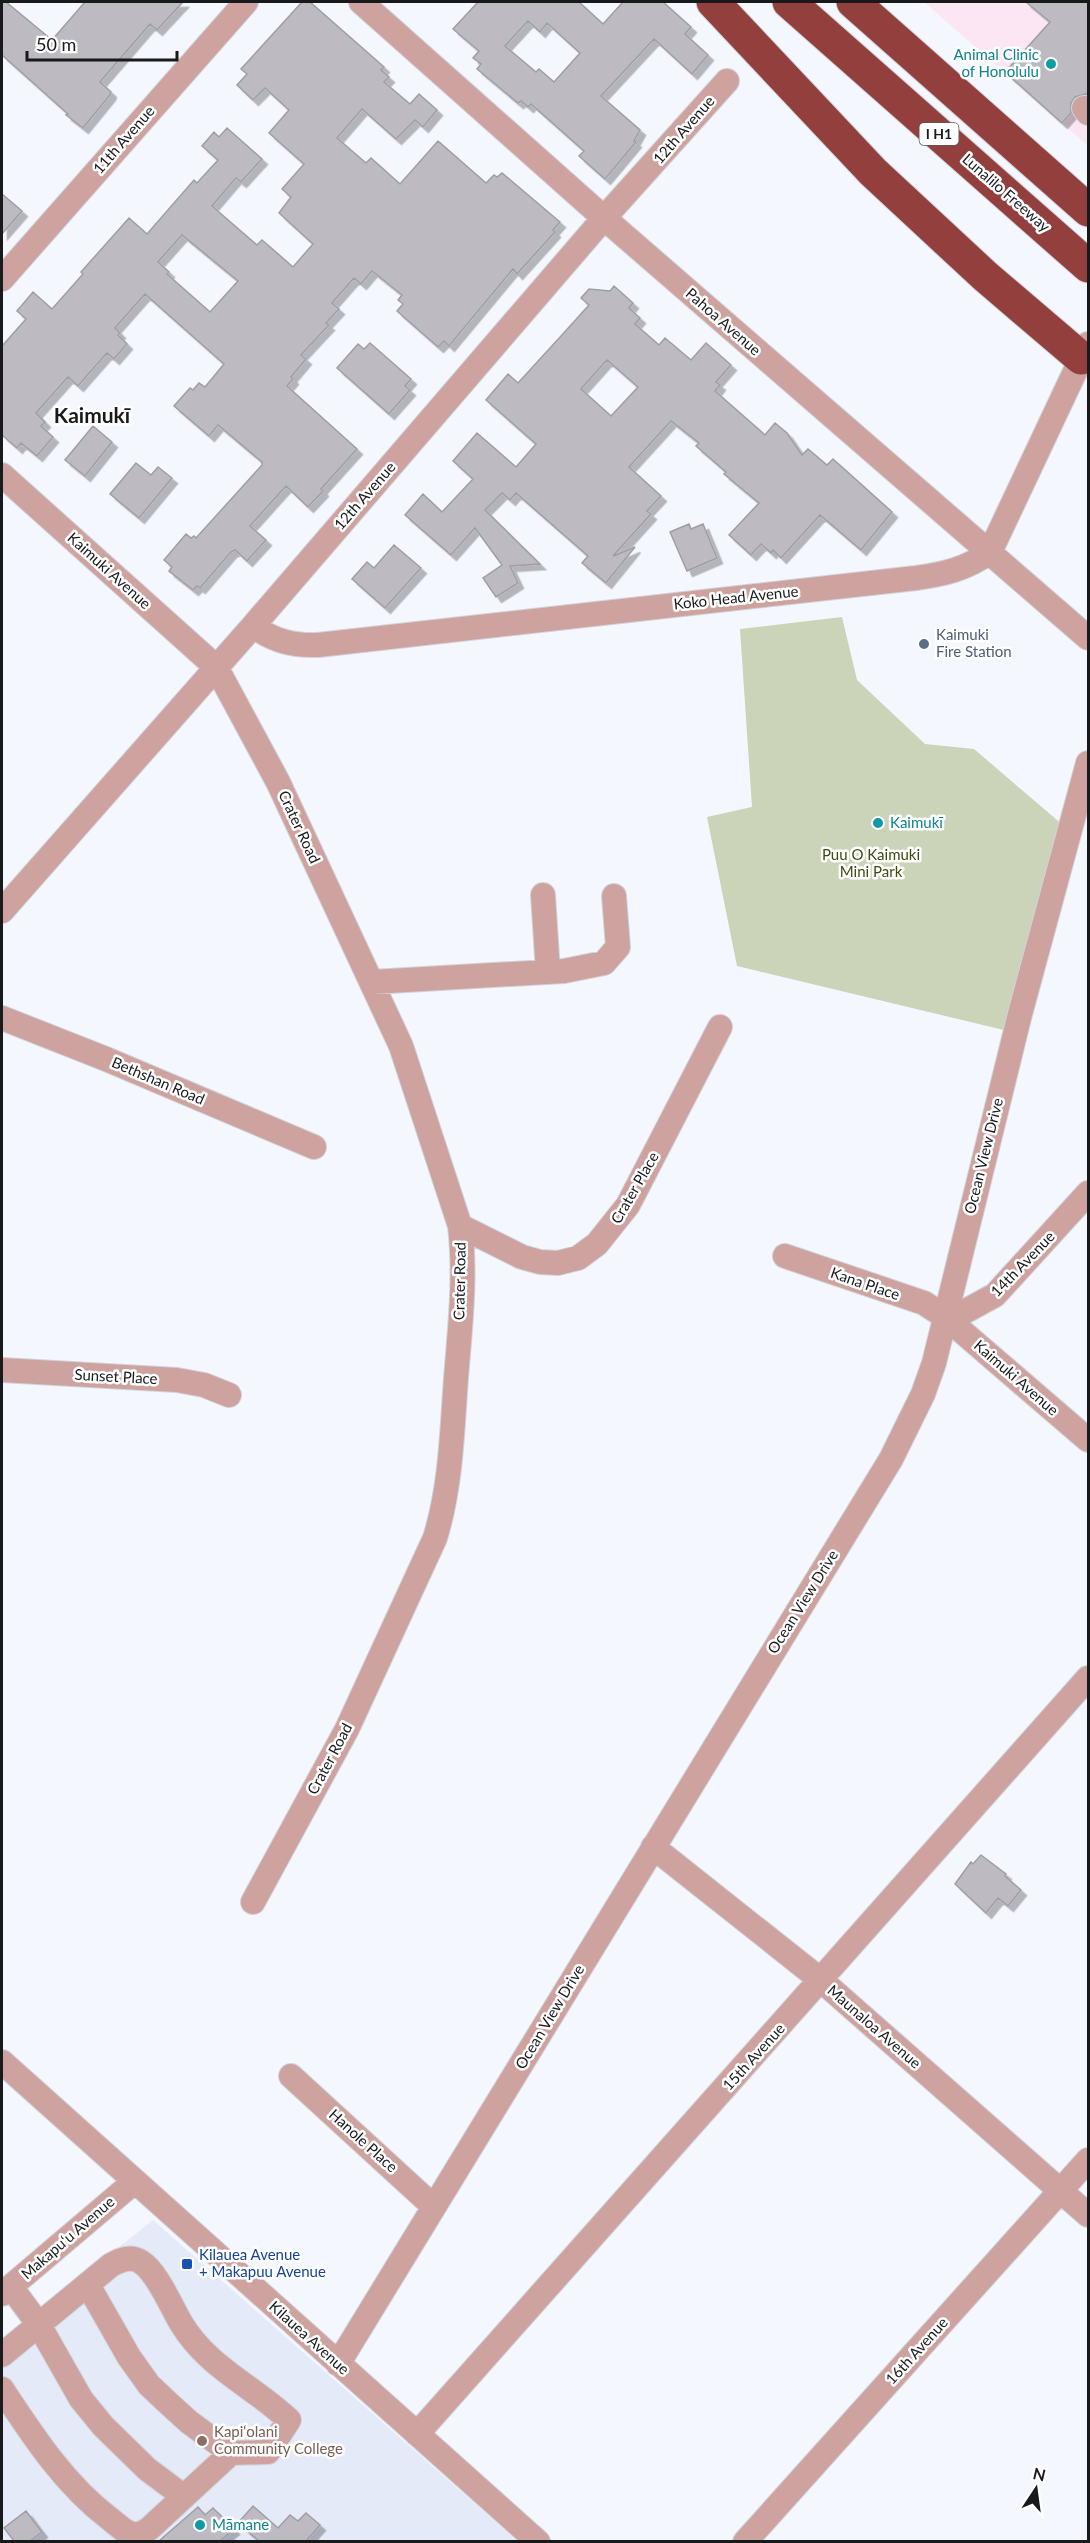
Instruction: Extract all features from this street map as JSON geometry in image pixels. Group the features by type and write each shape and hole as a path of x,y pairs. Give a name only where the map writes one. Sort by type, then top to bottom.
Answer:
{"highway":[{"path":"713,2 873,172 985,276 1085,351"},
{"name":"Lunalilo Freeway","path":"789,2 1089,266"},
{"name":"I H1","path":"854,2 1089,210"}],"street":[{"name":"11th Avenue","path":"2,279 246,2"},
{"name":"Pahoa Avenue","path":"361,2 939,511 1089,638"},
{"name":"12th Avenue","path":"2,911 253,626 604,218 727,81"},
{"path":"990,552 1085,351"},
{"name":"Kaimuki Avenue","path":"2,475 216,667"},
{"name":"Koko Head Avenue","path":"253,626 266,636 282,642 318,645 938,575 958,571 974,564 990,552"},
{"name":"Crater Road","path":"216,667 278,782 401,1046 460,1226 463,1254 463,1284 451,1445 443,1510 435,1538 347,1729 253,1902"},
{"name":"Ocean View Drive","path":"338,2364 891,1459 923,1394 934,1363 1020,1014 1089,763"},
{"path":"543,894 548,972"},
{"path":"372,982 548,972 604,963 618,947 614,896"},
{"name":"Bethshan Road","path":"2,1018 106,1059 314,1147"},
{"name":"Crater Place","path":"460,1226 522,1257 540,1262 558,1263 578,1258 597,1244 613,1227 628,1205 720,1026"},
{"name":"14th Avenue","path":"944,1316 964,1312 995,1295 1089,1193"},
{"name":"Kana Place","path":"784,1256 924,1303 944,1316"},
{"name":"Kaimuki Avenue","path":"944,1316 1089,1440"},
{"name":"Sunset Place","path":"2,1370 177,1380 204,1384 229,1395"},
{"name":"15th Avenue","path":"417,2434 1089,1678"},
{"name":"Maunaloa Avenue","path":"653,1847 822,1981 1089,2215"},
{"name":"Kilauea Avenue","path":"2,2063 538,2541"},
{"name":"Hanole Place","path":"291,2076 434,2207"},
{"name":"16th Avenue","path":"745,2541 1089,2160"},
{"name":"Makapu‘u Avenue","path":"6,2291 134,2182"},
{"path":"2,2355 88,2284 118,2260 130,2259 142,2262 198,2346 231,2376 263,2398 289,2420 268,2452 231,2453 189,2422 149,2385 129,2357 88,2284"},
{"path":"6,2291 39,2325 67,2377 103,2426 147,2469 183,2496"},
{"path":"2,2389 41,2449 65,2476 84,2496 124,2530 133,2534 142,2533 231,2453"}],"shaded area":[{"path":"924,2 1088,2 1088,146 1062,123"},
{"name":"Kapi‘olani Community College","path":"153,2220 517,2541 2,2542 2,2340"}],"green space":[{"name":"Puu O Kaimuki Mini Park","path":"842,617 857,680 925,744 974,749 1064,826 1008,1031 737,966 707,817 752,807 740,629"}],"building":[{"path":"2,2 6,2 52,40 85,2 183,2 157,30 150,24 100,82 111,92 110,95 83,128 2,55"},
{"path":"302,2 310,2 384,67 381,70 389,77 384,82 410,104 419,94 437,110 423,127 415,120 396,139 362,109 337,138 366,163 371,158 400,184 438,141 486,183 494,175 497,177 502,173 560,222 553,230 555,232 517,274 513,269 449,346 444,341 438,347 397,311 403,304 398,300 402,295 372,271 361,284 354,278 332,303 339,309 326,323 329,325 301,355 306,359 291,377 293,379 287,386 357,449 308,507 286,486 250,526 266,540 247,561 235,550 231,552 200,588 197,586 193,590 169,571 172,567 164,560 186,534 191,538 194,536 196,538 262,465 262,462 218,425 209,436 174,406 190,388 193,390 199,383 205,387 224,364 145,294 115,328 127,344 114,359 107,353 78,386 68,377 36,413 45,422 41,426 53,437 37,456 21,443 17,448 2,435 2,346 26,319 17,311 33,292 52,309 129,218 147,234 194,180 197,183 218,160 202,146 214,132 219,137 227,128 262,159 241,182 236,178 212,206 257,245 262,240 293,267 313,244 279,213 291,197 282,189 304,164 269,133 289,110 265,88 253,100 237,85 247,74 241,69","holes":["182,235 238,281 210,312 167,274 169,272 158,262"]},
{"path":"478,2 579,2 603,24 623,2 663,2 691,27 685,34 708,55 692,74 654,39 601,96 640,130 634,141 636,142 605,179 579,156 584,151 531,104 528,107 521,101 518,103 477,69 481,64 473,58 479,51 453,29","holes":["528,21 540,32 547,23 580,53 554,82 539,69 536,72 505,46"]},
{"name":"Animal Clinic of Honolulu","path":"1026,2 1089,2 1089,93 1075,97 1071,103 1071,113 1062,123 1005,72 1050,22"},
{"path":"2,194 22,211 2,234"},
{"path":"614,286 633,303 629,308 640,318 635,324 659,345 665,338 691,360 706,343 731,365 716,382 720,385 715,391 765,435 775,423 787,433 802,455 808,449 827,465 833,459 892,512 861,550 820,515 781,558 773,550 771,553 761,544 751,555 729,535 759,503 724,474 726,472 696,446 699,443 671,421 629,467 661,496 647,511 651,514 613,556 635,547 606,583 582,563 588,556 516,493 510,500 502,493 485,510 540,564 510,566 518,583 496,597 483,578 502,565 475,528 451,555 405,515 423,494 442,512 473,479 453,461 477,433 516,467 536,444 486,400 508,374 518,383 589,305 581,298 589,289 610,291","holes":["607,360 638,387 611,416 581,389"]},
{"path":"370,343 411,379 405,386 410,390 389,414 337,368 358,344 364,349"},
{"path":"93,426 112,442 85,476 65,460"},
{"path":"136,463 151,475 158,467 172,478 139,518 110,494"},
{"path":"689,524 691,529 703,524 717,558 687,571 670,532"},
{"path":"394,545 421,568 385,608 352,579 367,562 374,568"},
{"path":"981,1855 1006,1874 1005,1876 1021,1890 1008,1906 998,1898 986,1913 955,1884 971,1862 973,1864"},
{"path":"253,2506 278,2528 290,2515 298,2521 306,2513 320,2525 306,2541 259,2541 238,2523"},
{"name":"Māmane","path":"198,2507 205,2515 213,2508 234,2529 220,2541 159,2541"},
{"path":"26,2511 42,2532 30,2541 14,2541 4,2528"}],"place":[{"name":"Animal Clinic of Honolulu","path":"1051,64"},
{"name":"Kaimuki Fire Station","path":"924,644"},
{"name":"Kaimukī","path":"878,823"},
{"name":"Kilauea Avenue + Makapuu Avenue","path":"187,2264"},
{"name":"Kapi‘olani Community College","path":"202,2441"},
{"name":"Māmane","path":"200,2525"}],"district":[{"name":"Kaimukī","path":"92,416"}]}
